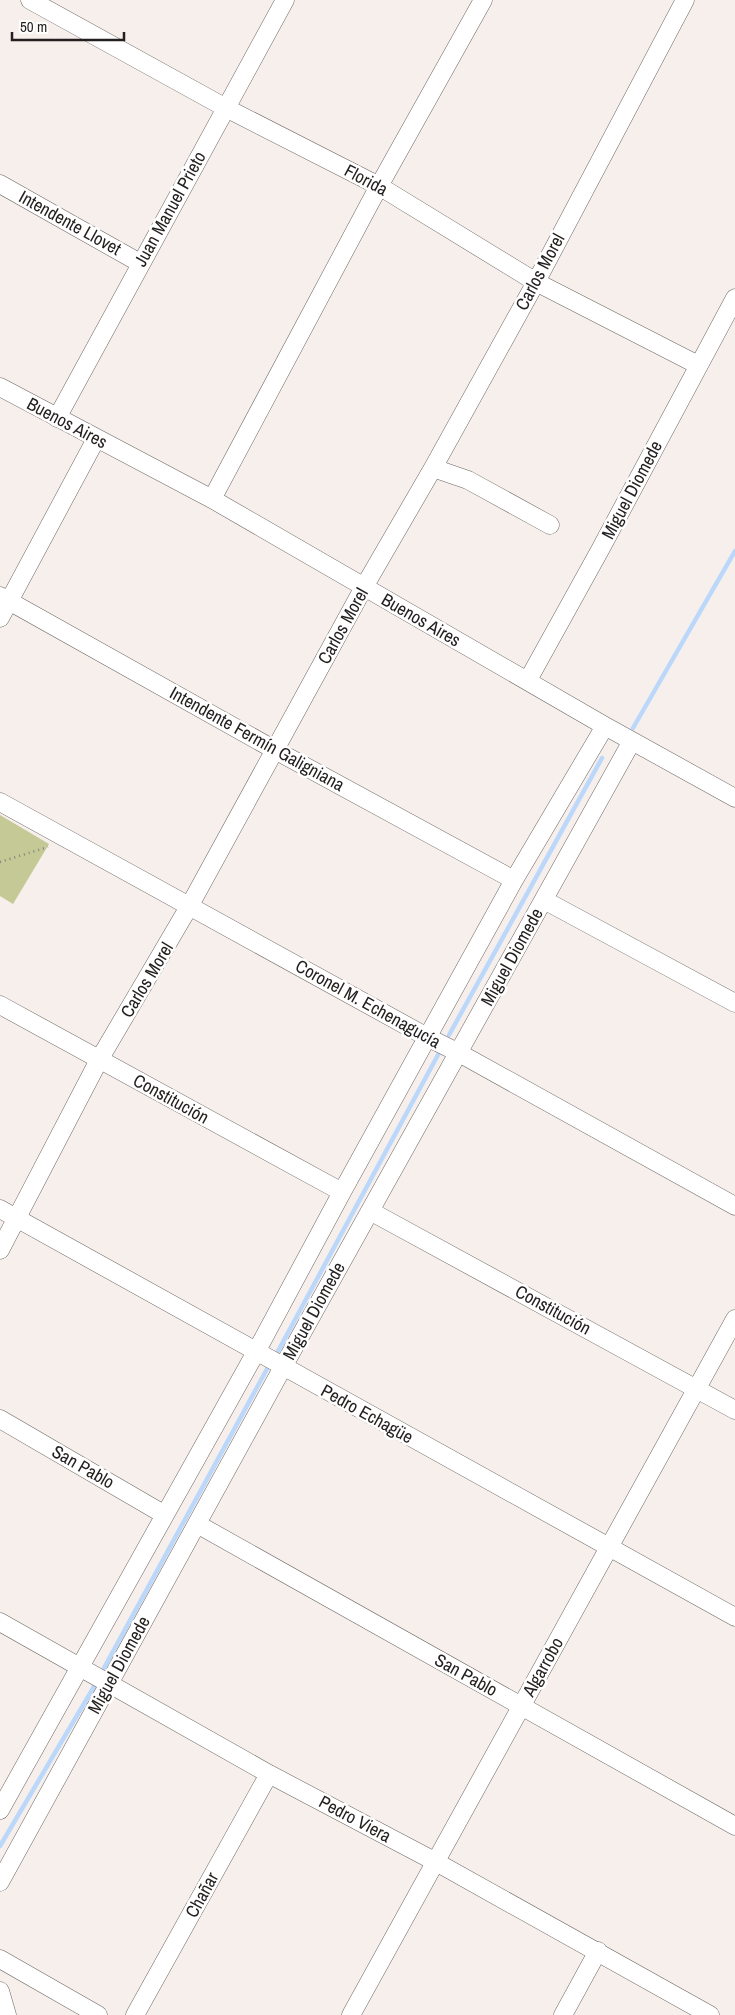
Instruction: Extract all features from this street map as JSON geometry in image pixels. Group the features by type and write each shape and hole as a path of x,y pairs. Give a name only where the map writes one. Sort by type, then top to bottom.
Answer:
{"street":[{"name":"Florida","path":"30,0 226,108 379,186 536,282 698,364"},
{"name":"Juan Manuel Prieto","path":"56,418 285,0"},
{"path":"212,499 379,186 483,0"},
{"name":"Carlos Morel","path":"0,1250 18,1219 99,1060 190,905 364,587 433,468 536,282 685,0"},
{"name":"Intendente Llovet","path":"0,184 140,263"},
{"name":"Miguel Diomede","path":"528,680 735,298"},
{"name":"Buenos Aires","path":"0,388 212,499 605,726 735,798"},
{"path":"0,618 5,599 96,439"},
{"path":"433,468 468,480 550,524"},
{"name":"Intendente Fermín Galigniana","path":"5,599 275,750 514,880"},
{"name":"Miguel Diomede","path":"0,1810 256,1352 514,880 605,726"},
{"name":"Miguel Diomede","path":"0,1882 283,1366 632,741"},
{"name":"Coronel M. Echenagucía","path":"0,802 735,1206"},
{"path":"544,900 735,1003"},
{"name":"Constitución","path":"0,1005 342,1192"},
{"name":"Pedro Echagüe","path":"0,1209 735,1617"},
{"name":"Constitución","path":"370,1211 735,1410"},
{"name":"Algarrobo","path":"351,2015 735,1318"},
{"name":"San Pablo","path":"0,1419 165,1515"},
{"name":"San Pablo","path":"197,1524 735,1826"},
{"name":"Pedro Viera","path":"0,1622 269,1774 436,1862 710,2015"},
{"name":"Chañar","path":"135,2015 269,1774"},
{"path":"563,2015 598,1951"},
{"path":"0,1959 98,2015"},
{"path":"0,1991 7,2015"}],"path":[{"path":"0,862 69,840"}],"green space":[{"path":"0,815 49,844 13,904 0,896"}],"waterway":[{"path":"633,728 735,551"},
{"path":"449,1035 602,758"},
{"path":"277,1353 439,1053"},
{"path":"104,1668 267,1369"},
{"path":"0,1846 95,1685"}]}
